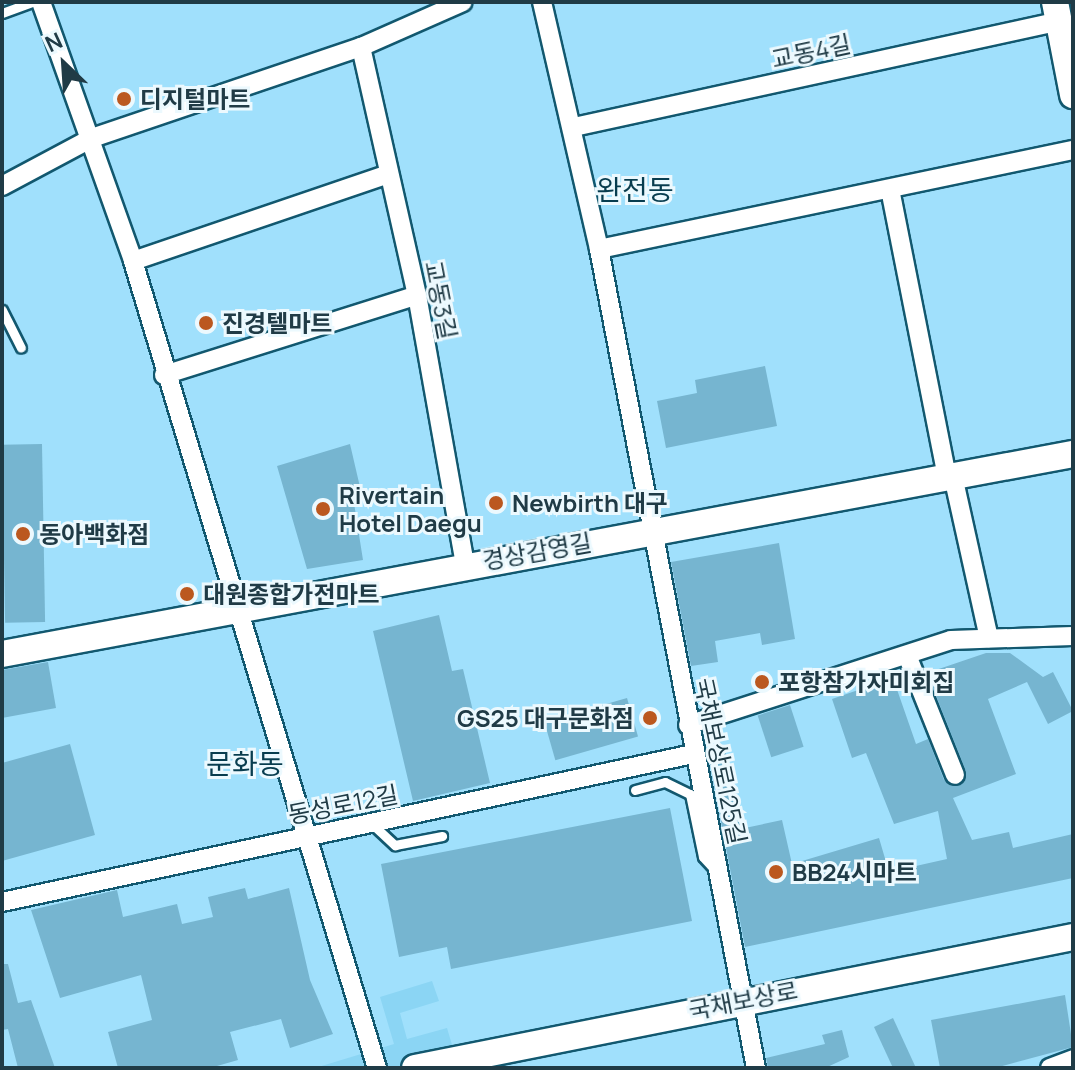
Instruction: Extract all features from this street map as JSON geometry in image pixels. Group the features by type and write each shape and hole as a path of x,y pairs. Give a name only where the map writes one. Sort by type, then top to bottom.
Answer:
{"street":[{"path":"41,2 92,138 133,261 235,611 309,835 377,1068"},
{"path":"2,186 92,138 361,47 463,2"},
{"path":"542,2 574,127 653,530"},
{"path":"1057,12 1073,95"},
{"name":"교동4길","path":"574,127 1057,12"},
{"name":"교동3길","path":"361,47 417,295 465,564"},
{"path":"599,249 1073,150"},
{"path":"133,261 389,174"},
{"path":"890,189 950,476 989,638"},
{"path":"164,375 417,295"},
{"name":"경상감영길","path":"2,654 465,564 1073,454"},
{"name":"국채보상로125길","path":"653,530 693,754 720,875 756,1068"},
{"path":"688,725 951,640 1073,636"},
{"path":"907,655 955,775"},
{"name":"동성로12길","path":"2,902 693,754"},
{"name":"국채보상로","path":"415,1068 1073,937"},
{"path":"1050,1068 1073,1059"}],"lane":[{"path":"2,13 32,2"},
{"path":"2,310 21,348"},
{"path":"635,790 665,782 690,794 703,857 720,875"},
{"path":"371,823 395,845 442,836"}],"shaded area":[{"path":"432,981 439,1001 400,1013 407,1039 447,1028 459,1068 315,1068 394,1044 380,997"}],"building":[{"path":"765,366 777,426 666,448 657,401 697,393 695,380"},
{"name":"동아백화점","path":"42,444 45,622 5,623 2,445"},
{"name":"Rivertain Hotel Daegu","path":"350,444 363,500 354,503 363,560 307,569 277,466"},
{"path":"779,543 795,639 762,645 760,633 715,641 718,662 691,666 671,562"},
{"path":"439,615 452,671 463,669 490,783 413,801 373,631"},
{"path":"986,653 1010,653 1043,677 1053,672 1073,711 1048,724 1027,682 988,699 1016,774 953,798 972,840 1009,832 1013,848 1073,834 1073,878 745,947 708,754 725,750 745,828 782,820 792,864 879,838 889,872 947,859 938,811 894,824 866,753 852,758 832,699 893,678 916,744 928,739 944,780 959,786 966,771 927,673"},
{"path":"48,662 56,708 2,718 2,670"},
{"path":"627,698 638,736 555,760 544,722"},
{"path":"790,705 804,747 771,757 758,716"},
{"path":"70,744 95,835 2,861 2,763"},
{"path":"670,808 692,921 451,969 447,947 399,957 381,864"},
{"path":"245,888 248,899 289,888 310,980 333,1034 290,1048 281,1019 230,1032 238,1060 210,1068 118,1068 108,1032 152,1020 141,975 60,998 31,910 117,890 123,917 177,904 182,924 213,917 208,897"},
{"path":"2,964 8,964 18,1003 31,1000 55,1068 18,1068 8,1029 2,1030"},
{"path":"1065,995 1073,1047 995,1068 940,1068 931,1020"},
{"path":"893,1018 916,1068 893,1068 874,1027"},
{"path":"842,1030 849,1057 825,1068 768,1068 766,1058 825,1044 822,1035"}],"place":[{"name":"디지털마트","path":"124,99"},
{"name":"진경텔마트","path":"206,323"},
{"name":"Newbirth 대구","path":"496,503"},
{"name":"Rivertain Hotel Daegu","path":"323,509"},
{"name":"동아백화점","path":"23,534"},
{"name":"대원종합가전마트","path":"187,594"},
{"name":"포항참가자미회집","path":"762,682"},
{"name":"GS25 대구문화점","path":"650,718"},
{"name":"BB24시마트","path":"776,872"}],"district":[{"name":"완전동","path":"635,189"},
{"name":"문화동","path":"245,763"}]}
